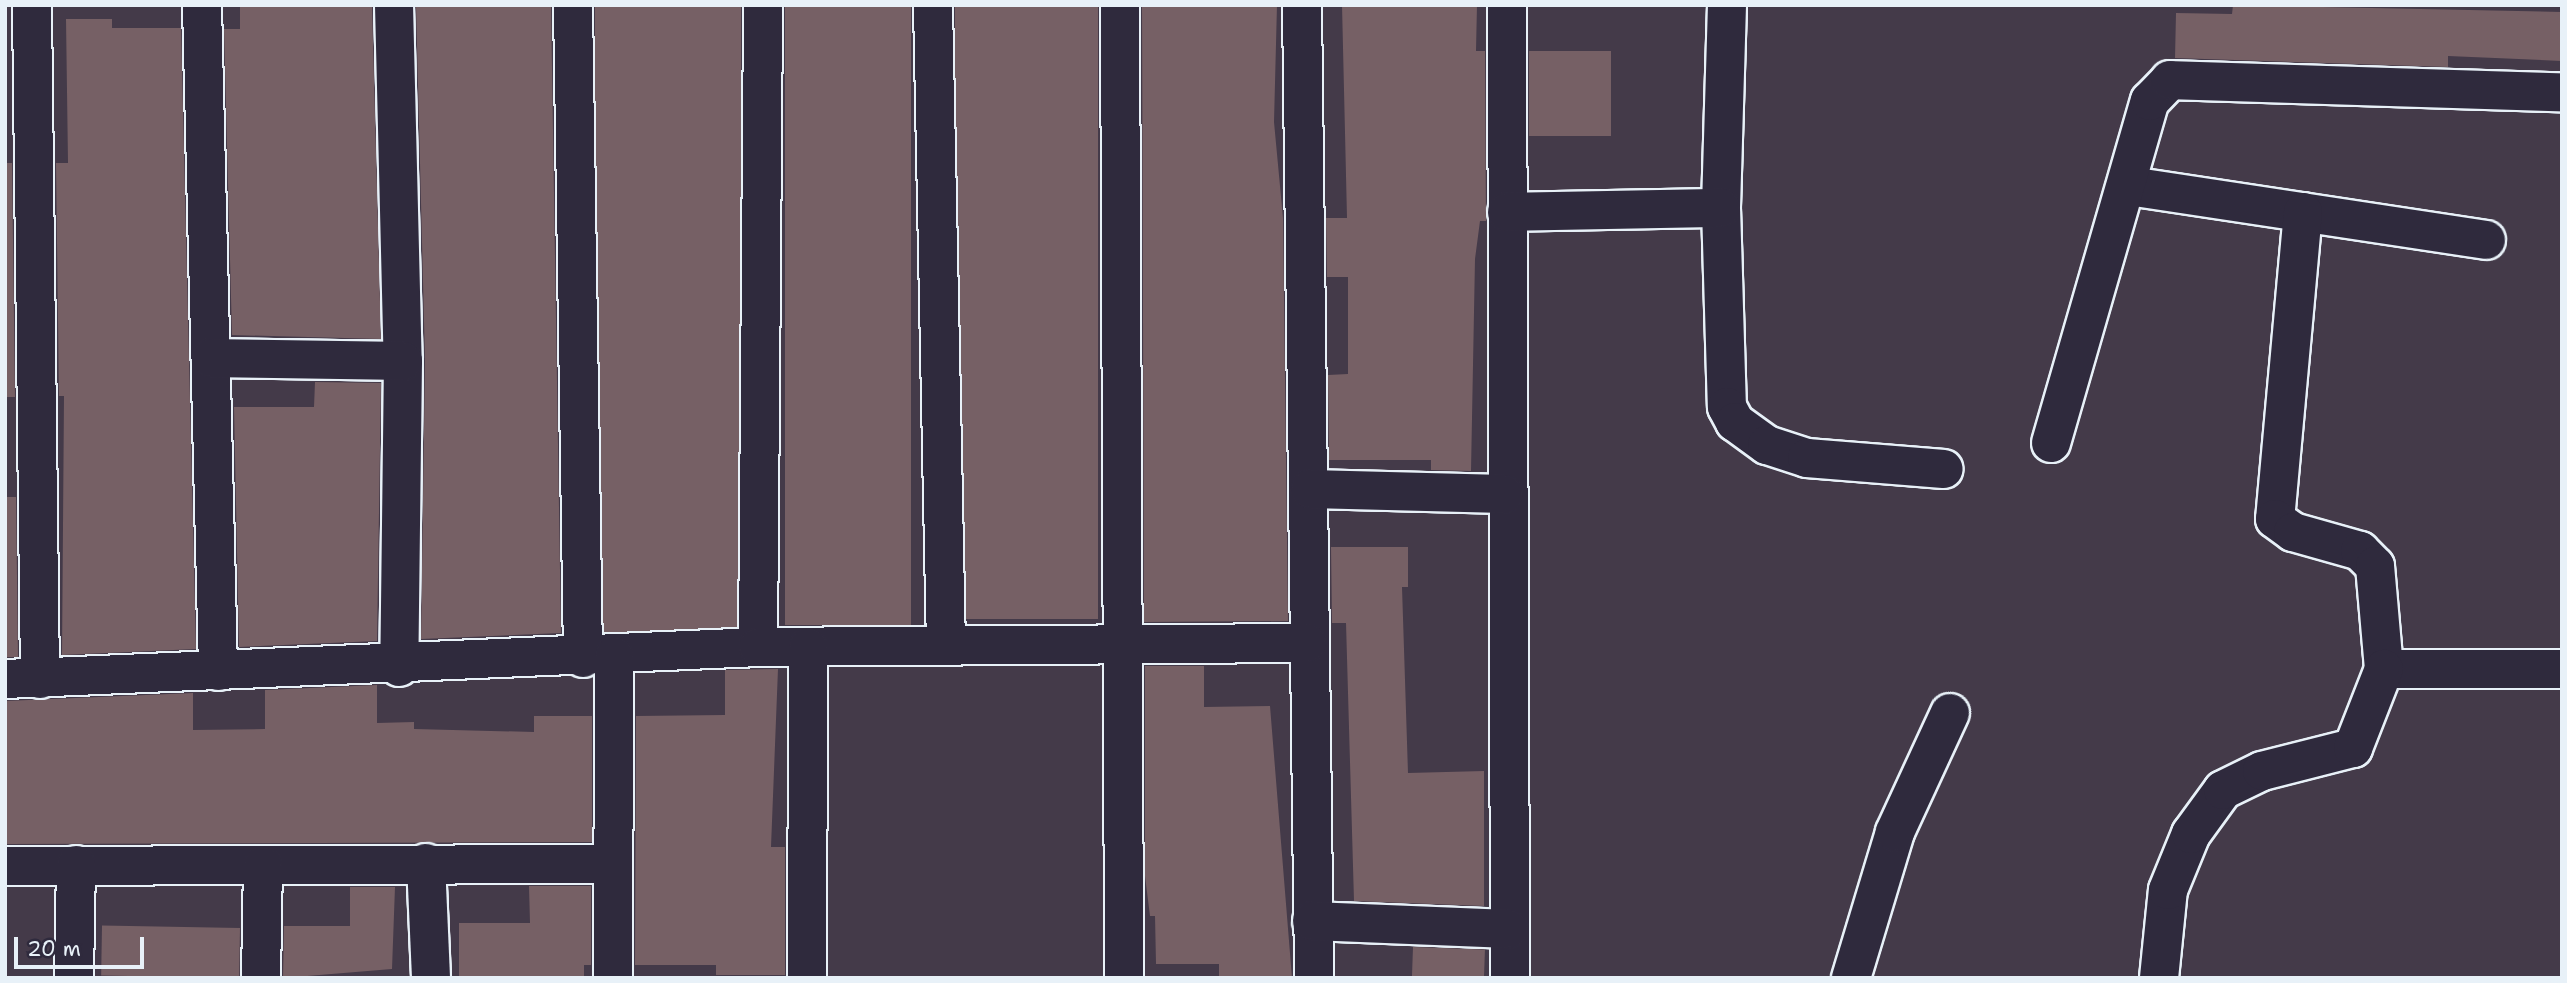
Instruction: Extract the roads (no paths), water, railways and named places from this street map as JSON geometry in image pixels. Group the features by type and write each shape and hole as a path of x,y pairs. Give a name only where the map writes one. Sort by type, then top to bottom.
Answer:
{"street":[{"path":"32,5 22,679 399,667 758,647 1307,643"},
{"path":"202,5 218,671"},
{"path":"394,5 403,361 399,667"},
{"path":"573,5 598,657 611,864 613,978"},
{"path":"758,647 763,5"},
{"path":"933,5 946,646"},
{"path":"1120,5 1124,978"},
{"path":"1302,5 1310,489 1307,643 1314,978"},
{"path":"1507,5 1504,494 1510,978"},
{"path":"1727,5 1721,208 1727,407 1735,422 1767,445 1807,458 1944,469"},
{"path":"2051,443 2129,186 2150,101 2170,80 2562,92"},
{"path":"2129,186 2486,240"},
{"path":"1507,212 1721,208"},
{"path":"2159,978 2168,890 2191,834 2223,790 2262,771 2353,748 2384,668 2375,566 2360,551 2293,532 2275,519 2303,212"},
{"path":"211,358 403,361"},
{"path":"1310,489 1504,494"},
{"path":"807,978 808,647"},
{"path":"2384,668 2562,669"},
{"path":"1851,978 1895,832 1950,713"},
{"path":"426,863 431,978"},
{"path":"5,866 611,864"},
{"path":"74,978 76,865"},
{"path":"261,978 263,866"},
{"path":"1312,921 1509,929"}]}
